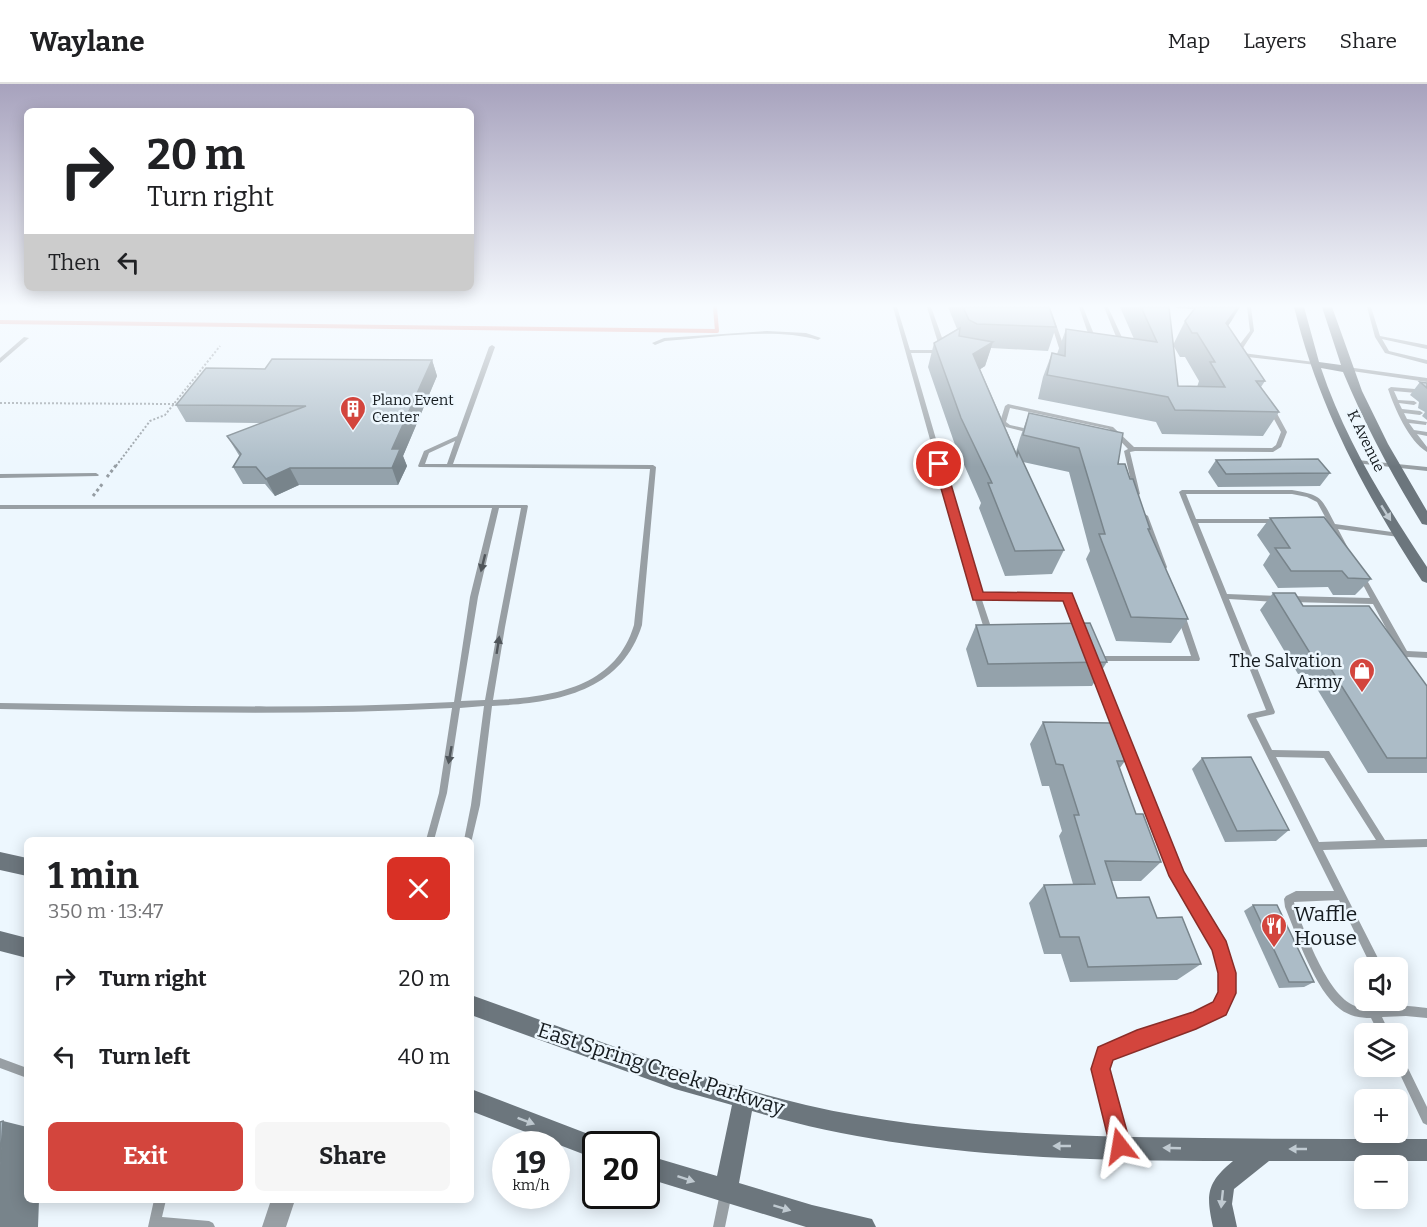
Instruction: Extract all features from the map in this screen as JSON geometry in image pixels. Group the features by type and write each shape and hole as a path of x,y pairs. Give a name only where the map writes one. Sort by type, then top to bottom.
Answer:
{"main road":[{"name":"K Avenue","path":"1313,360 1372,491 1427,578"},
{"name":"K Avenue","path":"1344,360 1372,426 1427,521"},
{"path":"1314,364 1347,369"},
{"path":"0,861 24,866"},
{"path":"0,941 24,947"},
{"name":"East Spring Creek Parkway","path":"474,1006 675,1078 744,1098 825,1120 943,1138 1033,1146 1427,1150"},
{"path":"726,1191 744,1098"},
{"path":"474,1101 582,1143"},
{"path":"1225,1227 1220,1204 1224,1183 1266,1149"},
{"path":"660,1170 812,1217 864,1227"}],"street":[{"path":"274,1227 282,1203"}],"lane":[{"path":"449,466 487,360"},
{"path":"910,360 990,634 1001,634"},
{"path":"1287,360 1314,364"},
{"path":"1347,369 1427,380"},
{"path":"1407,377 1415,390"},
{"path":"1427,392 1391,389 1395,401 1413,432 1427,450"},
{"path":"1116,451 1273,450 1280,446 1284,432 1267,401"},
{"path":"1395,401 1414,403"},
{"path":"1040,433 1008,426 1003,422 1008,406 1111,428 1129,451 1139,503"},
{"path":"1401,411 1420,413"},
{"path":"1407,421 1426,423"},
{"path":"1413,432 1427,434"},
{"path":"0,706 381,710 529,700 561,695 589,684 613,668 630,648 638,625 653,467 421,466 426,452 460,437"},
{"path":"1419,442 1427,443"},
{"path":"1357,462 1427,469"},
{"path":"0,476 96,475"},
{"path":"1349,555 1319,501 1310,495 1292,492 1182,492 1271,712 1251,717 1372,957"},
{"path":"0,514 2,506 525,506 506,597 488,703 479,790 469,837"},
{"path":"431,837 443,793 474,597 496,506"},
{"path":"1143,511 1166,572"},
{"path":"1194,520 1282,521"},
{"path":"1325,522 1334,527 1399,535"},
{"path":"1360,573 1410,662"},
{"path":"1224,596 1375,601"},
{"path":"978,597 1067,597 1086,642"},
{"path":"1120,1146 1101,1069 1105,1053 1196,1020 1220,1008 1227,993 1227,973 1220,947 1178,876 1091,655 1196,659 1178,605"},
{"path":"1071,634 1083,634"},
{"path":"1404,654 1427,655"},
{"path":"1269,753 1326,754 1383,844"},
{"path":"1316,846 1427,843"},
{"path":"1341,896 1296,896 1289,899 1290,907 1328,990 1339,1004 1353,1011 1374,1013 1380,1011"},
{"path":"1408,1008 1427,1013"},
{"path":"1374,1013 1379,1023"},
{"path":"0,1063 24,1072"},
{"path":"1406,1077 1427,1119"},
{"path":"718,1227 726,1191"},
{"path":"159,1203 155,1225 209,1227"}],"path":[{"path":"105,496 93,496 150,421 165,415 209,360"},
{"path":"0,403 183,404"}],"building":[{"name":"Plano Event Center","path":"271,360 432,360 392,449 400,449 392,468 290,468 266,479 256,467 233,467 241,454 227,436 306,406 176,405 206,368 265,369"},
{"path":"940,360 976,360 1017,456 1018,451 1064,550 1015,551 988,483 992,483 961,418"},
{"path":"1050,360 1175,360 1178,386 1225,387 1210,362 1251,360 1265,381 1256,381 1279,412 1175,410 1168,397 1047,375"},
{"path":"1029,413 1123,433 1118,464 1125,464 1130,479 1133,479 1150,529 1148,529 1188,619 1131,617 1099,534 1105,534 1079,448 1023,435"},
{"path":"1318,459 1330,473 1226,474 1216,460"},
{"path":"1324,517 1371,579 1348,578 1342,571 1291,571 1275,548 1290,548 1270,518"},
{"name":"The Salvation Army","path":"1273,593 1295,593 1303,606 1369,606 1427,686 1427,758 1387,758 1324,658 1313,658"},
{"path":"1090,623 1107,662 988,664 976,625"},
{"path":"1043,722 1111,723 1125,761 1117,761 1136,814 1143,814 1161,862 1105,861 1117,898 1149,897 1157,918 1182,917 1201,964 1088,967 1079,937 1060,937 1044,885 1095,884 1074,815 1079,815 1063,765 1056,764"},
{"path":"1251,757 1289,830 1237,831 1202,758"},
{"path":"1253,905 1277,905 1314,982 1289,982"},
{"path":"3,1121 0,1165 0,1122"}],"place":[{"name":"Plano Event Center","path":"353,432"},
{"name":"The Salvation Army","path":"1362,694"},
{"name":"Waffle House","path":"1274,949"}],"route":[{"path":"939,464 978,597 1067,597 1178,876 1194,907 1220,947 1227,973 1227,993 1220,1008 1196,1020 1105,1053 1101,1069 1120,1146"}]}
